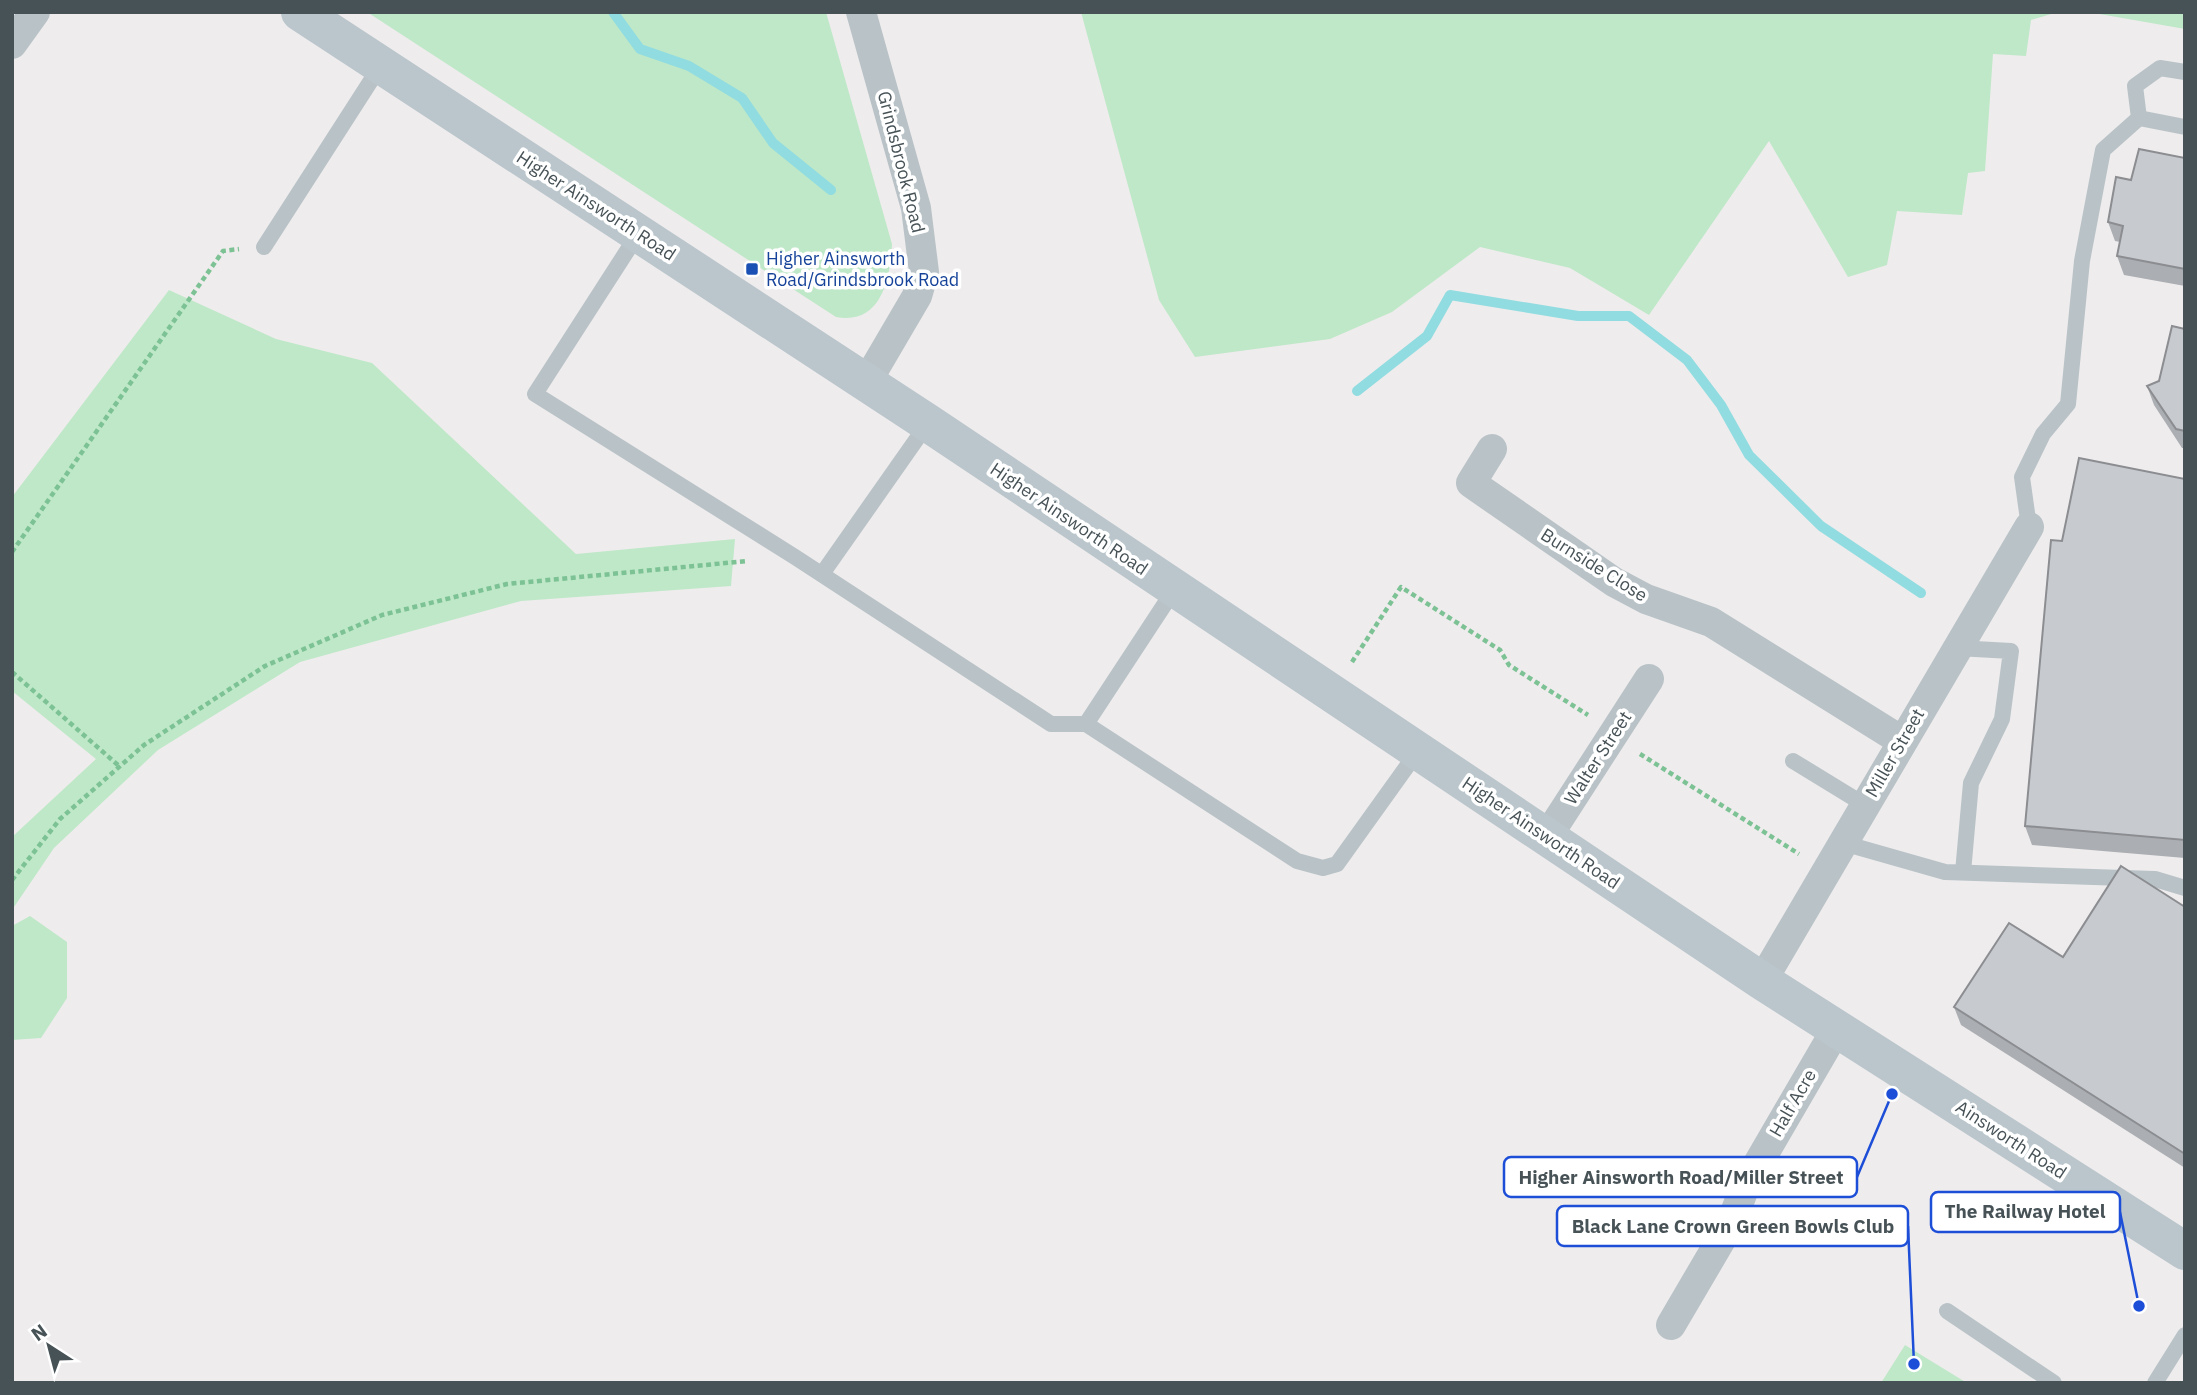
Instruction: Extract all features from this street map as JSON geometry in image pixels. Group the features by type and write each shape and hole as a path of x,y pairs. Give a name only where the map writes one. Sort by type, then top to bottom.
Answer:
{"main road":[{"name":"Higher Ainsworth Road","path":"300,12 928,423 1174,590 1762,981 1837,1028"},
{"name":"Ainsworth Road","path":"1837,1028 2185,1251"}],"street":[{"path":"12,44 34,12"},
{"name":"Grindsbrook Road","path":"861,12 916,208 923,272 917,296 866,383"},
{"name":"Burnside Close","path":"1492,449 1471,482 1614,582 1646,599 1711,622 1902,741"},
{"name":"Miller Street","path":"1762,981 2029,527"},
{"name":"Walter Street","path":"1547,837 1649,679"},
{"name":"Half Acre","path":"1671,1325 1732,1222 1745,1186 1837,1028"}],"lane":[{"path":"264,247 381,65"},
{"path":"2139,118 2135,86 2160,68 2185,72"},
{"path":"2139,118 2185,127"},
{"path":"2029,527 2022,477 2043,434 2068,404 2082,261 2103,150 2139,118"},
{"path":"639,234 536,394 795,556 1051,724 1086,724 1297,861 1323,868 1337,864 1418,751"},
{"path":"822,574 928,423"},
{"path":"1086,724 1174,590"},
{"path":"1957,648 2011,651 2002,719 1971,783 1962,872"},
{"path":"1793,761 1865,805"},
{"path":"1843,843 1945,872 2155,879 2185,888"},
{"path":"1947,1311 2054,1383"},
{"path":"2155,1383 2185,1335"}],"path":[{"path":"12,552 223,251 264,247"},
{"path":"12,880 60,819 144,745 265,666 382,615 507,583 795,556"},
{"path":"1331,694 1401,587 1500,650 1509,665 1826,872"},
{"path":"12,672 119,766"}],"green space":[{"path":"367,12 826,12 892,244 889,272 880,297 873,307 863,314 851,318 836,317"},
{"path":"1081,12 2058,12 2031,20 2026,56 1993,54 1985,171 1968,173 1962,215 1897,211 1887,265 1848,277 1769,141 1649,315 1570,268 1480,247 1392,312 1330,339 1195,357 1159,300"},
{"path":"2088,12 2185,12 2185,29"},
{"path":"169,290 276,339 372,363 576,554 735,539 731,586 521,601 300,662 158,750 54,848 12,910 12,837 96,759 12,691 12,497"},
{"path":"30,916 67,942 67,998 41,1038 12,1040 12,926"},
{"path":"1905,1345 1967,1383 1881,1383"}],"building":[{"path":"2139,149 2185,158 2185,269 2117,256 2123,226 2108,222 2116,177 2131,180"},
{"path":"2172,326 2185,329 2185,431 2176,429 2147,386 2159,381"},
{"path":"2079,458 2185,479 2185,840 2025,826 2051,540 2062,541"},
{"path":"2121,866 2185,907 2185,1154 1954,1007 2009,923 2063,957"}],"waterway":[{"path":"613,12 640,49 689,66 742,98 773,143 831,190"},
{"path":"1357,391 1427,336 1450,295 1578,316 1629,316 1687,360 1721,405 1749,455 1821,526 1921,593"}],"place":[{"name":"Higher Ainsworth Road/Grindsbrook Road","path":"752,269"},
{"name":"Higher Ainsworth Road/Miller Street","path":"1892,1094"},
{"name":"The Railway Hotel","path":"2139,1306"},
{"name":"Black Lane Crown Green Bowls Club","path":"1914,1364"}]}
